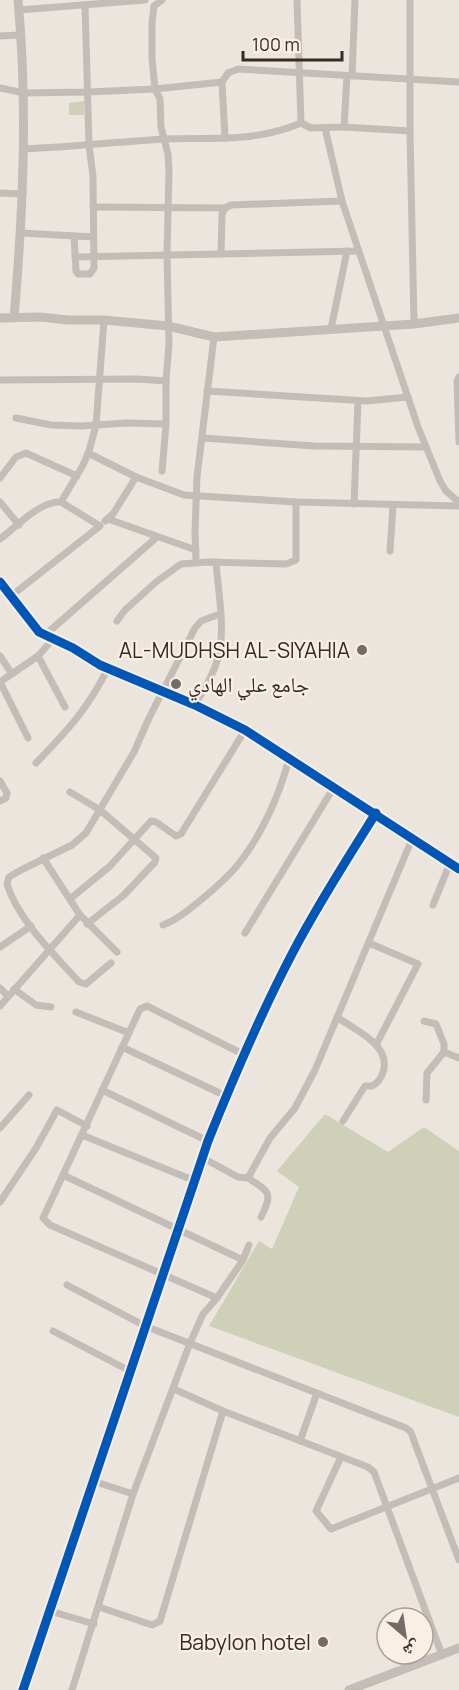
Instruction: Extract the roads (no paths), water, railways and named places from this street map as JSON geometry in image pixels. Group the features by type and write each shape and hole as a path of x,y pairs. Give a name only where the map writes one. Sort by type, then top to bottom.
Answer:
{"street":[{"path":"14,318 25,149 19,5 145,0"},
{"path":"162,0 154,6 152,23 155,89 160,99 161,127 168,154 169,171 167,207 169,344 162,471"},
{"path":"297,0 301,123"},
{"path":"344,128 350,76 354,0"},
{"path":"410,0 414,324"},
{"path":"74,236 76,272 82,275 93,272 88,3"},
{"path":"0,36 20,35"},
{"path":"225,138 222,82 228,73 238,69 410,81 459,82"},
{"path":"0,88 24,93 88,92 155,89 222,82"},
{"path":"25,149 164,139 262,136 301,123 311,128 410,131"},
{"path":"325,128 342,201 408,397 440,481 459,504"},
{"path":"0,193 22,194"},
{"path":"93,207 225,208 231,205 342,201"},
{"path":"221,254 222,214 225,208"},
{"path":"21,233 93,237"},
{"path":"75,256 358,250"},
{"path":"331,329 346,251"},
{"path":"0,318 104,320 168,327 214,337 414,324 459,318"},
{"path":"61,502 88,453 96,425 104,320"},
{"path":"196,562 196,495 214,337"},
{"path":"459,377 457,381 459,442"},
{"path":"0,380 137,379 166,381"},
{"path":"207,391 358,401 408,397"},
{"path":"354,504 358,401"},
{"path":"16,418 51,425 166,424"},
{"path":"203,438 279,444 426,447"},
{"path":"0,478 16,457 26,453 77,476"},
{"path":"88,453 136,477 184,495 393,506 459,504"},
{"path":"11,596 108,519 136,477"},
{"path":"0,502 19,525"},
{"path":"0,539 49,502 61,502 100,526"},
{"path":"117,621 125,610 156,582 181,564 216,562 286,564 296,560 296,502"},
{"path":"390,551 393,506"},
{"path":"108,519 196,550"},
{"path":"45,635 157,537"},
{"path":"195,705 219,656 221,633 216,562"},
{"path":"0,582 39,632 108,668 195,705 245,730 459,869"},
{"path":"111,963 86,984 79,982 31,926 10,893 7,884 9,877 77,841 86,833 134,752 162,691 195,628 201,621 220,614"},
{"path":"28,738 0,682 38,656 53,639"},
{"path":"0,656 12,674"},
{"path":"38,656 65,707"},
{"path":"36,763 79,718 98,690 108,668"},
{"path":"70,899 110,866 151,822 156,822 176,836 181,834 245,730"},
{"path":"163,924 181,916 201,901 235,868 276,798 284,780 289,759"},
{"path":"0,781 7,794 6,798 0,801"},
{"path":"245,933 334,786"},
{"path":"70,792 100,810 156,858 155,862 124,895 87,924"},
{"path":"23,1690 162,1274 226,1096 243,1054 298,942 375,813"},
{"path":"248,1178 270,1138 295,1108 315,1070 412,839"},
{"path":"43,858 87,924 117,952"},
{"path":"433,905 450,863"},
{"path":"0,1006 48,948 80,915"},
{"path":"0,947 31,926"},
{"path":"369,943 418,964 376,1045"},
{"path":"0,988 8,996"},
{"path":"14,989 36,1005 51,1007"},
{"path":"217,1298 45,1222 43,1218 140,1009 147,1006 243,1054"},
{"path":"76,1012 129,1033"},
{"path":"338,1018 376,1045 384,1055 385,1066 378,1082 372,1086 365,1086 343,1121"},
{"path":"424,1021 436,1024 444,1044 444,1052 427,1073 426,1100"},
{"path":"122,1047 226,1096"},
{"path":"444,1052 459,1058"},
{"path":"102,1090 208,1141"},
{"path":"0,1128 3,1119 29,1095"},
{"path":"0,1202 36,1148 54,1112 59,1111 87,1126"},
{"path":"82,1135 195,1181"},
{"path":"202,1158 238,1177 248,1178 265,1189 269,1200 261,1217"},
{"path":"63,1175 243,1260"},
{"path":"72,1690 133,1494 190,1344 203,1314 243,1260 249,1245"},
{"path":"67,1286 145,1326 406,1428 411,1432 459,1560"},
{"path":"53,1331 130,1371"},
{"path":"174,1389 223,1411 368,1467 374,1472 442,1655"},
{"path":"300,1441 317,1393"},
{"path":"99,1607 152,1625 160,1621 223,1411"},
{"path":"341,1457 316,1511 331,1528 459,1478"},
{"path":"93,1481 133,1494"},
{"path":"50,1611 94,1624"},
{"path":"350,1690 459,1648"}],"place":[{"name":"AL-MUDHSH AL-SIYAHIA","path":"362,650"},
{"name":"جامع علي الهادي","path":"176,684"},
{"name":"Babylon hotel","path":"323,1642"}]}
